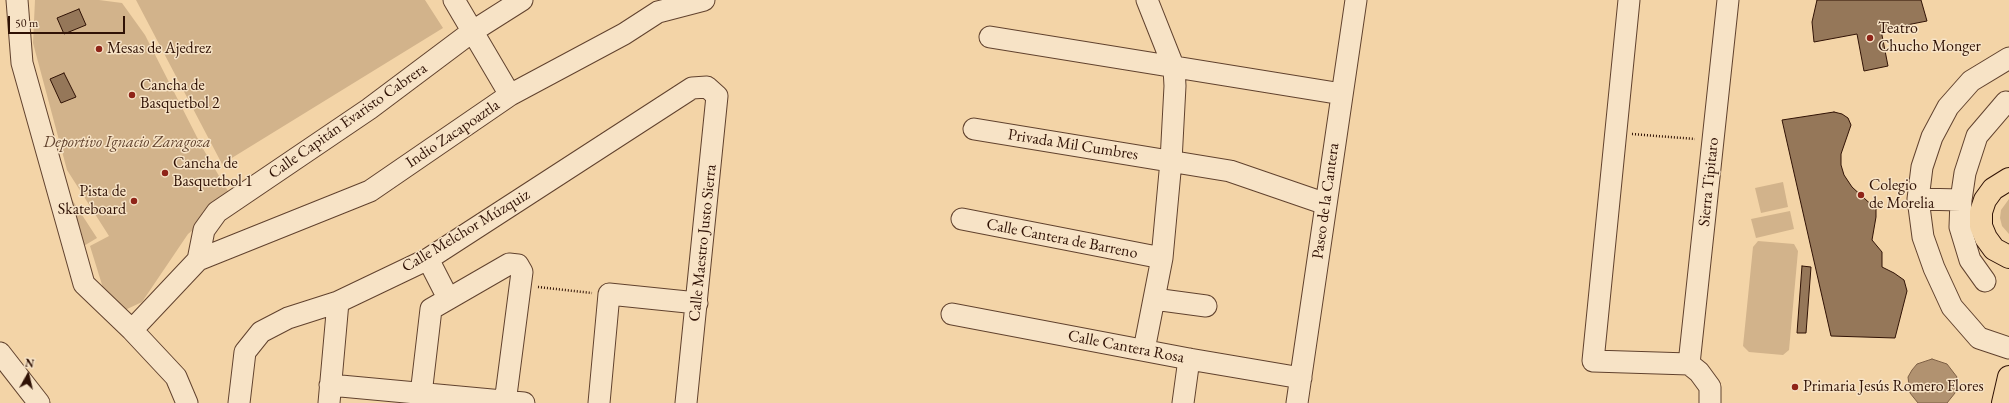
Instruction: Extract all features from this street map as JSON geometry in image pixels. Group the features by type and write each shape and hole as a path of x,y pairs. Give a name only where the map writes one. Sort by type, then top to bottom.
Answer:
{"main road":[{"path":"2007,177 1993,189 1985,200 1981,212 1982,226 1986,238 1994,249 2008,260"},
{"path":"2003,403 2009,377"}],"street":[{"path":"17,0 22,63 84,284 132,330 176,377 187,403"},
{"path":"454,0 510,95"},
{"name":"Calle Capitán Evaristo Cabrera","path":"198,260 204,230 217,212 369,109 473,31 522,0"},
{"name":"Indio Zacapoaztla","path":"198,260 370,191 510,95 624,34 658,12 704,0"},
{"path":"1144,350 1162,258 1171,161 1175,86 1174,68 1148,0"},
{"name":"Paseo de la Cantera","path":"1297,403 1342,94 1353,0"},
{"path":"1629,0 1594,361 1689,364 1699,372 1710,387 1710,403"},
{"name":"Sierra Tipitaro","path":"1689,364 1728,0"},
{"path":"990,37 1342,94"},
{"path":"2009,58 1971,81 1948,107 1932,137 1922,167 1918,199 1923,237 1934,268 1952,307 1979,338 2009,348"},
{"name":"Calle Melchor Múzquiz","path":"239,403 245,352 261,332 288,318 338,302 428,259 692,88 707,87"},
{"name":"Calle Maestro Justo Sierra","path":"686,403 717,96 707,87"},
{"path":"1985,281 1970,260 1960,227 1961,200 1965,173 1977,136 2006,102"},
{"name":"Privada Mil Cumbres","path":"974,129 1230,171 1326,204"},
{"path":"1918,199 1961,200"},
{"name":"Calle Cantera de Barreno","path":"962,219 1162,258"},
{"path":"421,398 439,304 428,259"},
{"path":"132,330 198,260"},
{"path":"338,302 330,394 511,402 522,272 518,265 509,264 439,304"},
{"path":"599,403 609,294 697,303"},
{"path":"1154,299 1206,306"},
{"name":"Calle Cantera Rosa","path":"952,314 1189,359 1301,378"},
{"path":"0,353 39,403"},
{"path":"1183,403 1189,359"}],"path":[{"path":"1616,133 1713,140"},
{"path":"521,286 609,294"}],"green space":[{"name":"Deportivo Ignacio Zaragoza","path":"35,0 99,0 122,3 145,35 202,147 232,198 188,234 142,302 125,310 103,288 90,246 109,236 67,170 33,43"},
{"path":"136,0 425,0 443,28 222,164"},
{"path":"58,178 97,238 77,250"},
{"path":"1783,182 1788,207 1761,213 1755,188"},
{"path":"2009,199 2009,234 2002,226 2000,218 2001,210"},
{"path":"1790,211 1794,229 1756,238 1751,219"},
{"path":"1758,241 1794,244 1798,251 1789,350 1783,355 1749,352 1743,346 1753,247"}],"shaded area":[{"path":"1932,359 1947,364 1957,377 1955,393 1947,403 1918,403 1910,393 1908,377 1912,370 1917,364"}],"building":[{"name":"Teatro Chucho Monger","path":"1817,0 1921,0 1927,21 1881,30 1888,66 1864,71 1857,34 1814,42 1812,22"},
{"path":"79,9 86,25 64,34 57,18"},
{"path":"64,73 76,97 61,103 50,79"},
{"path":"1834,112 1842,114 1848,118 1851,125 1841,154 1841,165 1844,175 1852,187 1876,209 1872,240 1882,252 1882,267 1904,280 1907,291 1895,338 1831,336 1782,120"},
{"path":"1802,266 1811,267 1806,333 1797,333"}],"place":[{"name":"Teatro Chucho Monger","path":"1870,38"},
{"name":"Mesas de Ajedrez","path":"99,49"},
{"name":"Cancha de Basquetbol 2","path":"132,95"},
{"name":"Cancha de Basquetbol 1","path":"165,173"},
{"name":"Colegio de Morelia","path":"1861,195"},
{"name":"Pista de Skateboard","path":"134,201"},
{"name":"Primaria Jesús Romero Flores","path":"1795,387"}]}
